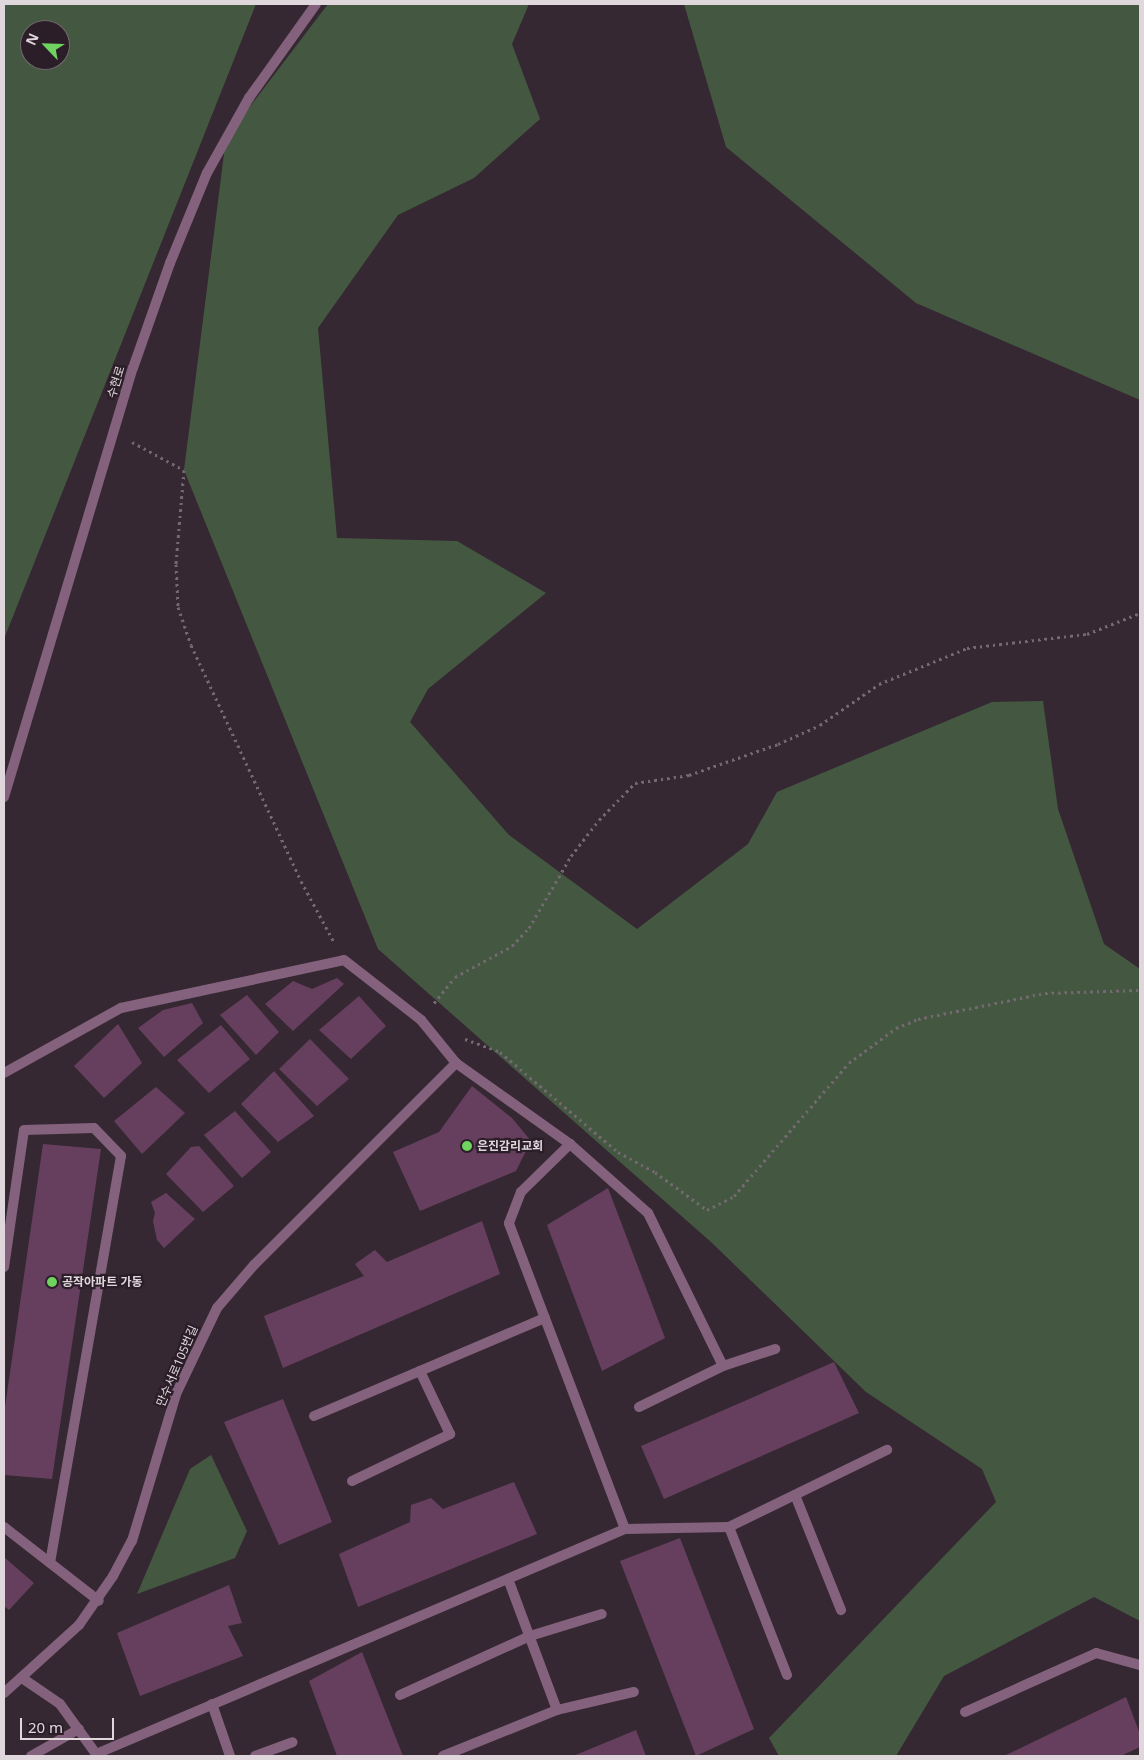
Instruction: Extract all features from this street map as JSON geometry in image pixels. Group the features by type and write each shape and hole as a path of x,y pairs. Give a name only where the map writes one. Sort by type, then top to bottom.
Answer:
{"street":[{"name":"수현로","path":"4,796 114,433 170,263 206,173 248,98 316,4"},
{"path":"4,1073 121,1008 344,960 421,1020 456,1063 570,1144 648,1213 723,1366"},
{"name":"만수서로105번길","path":"4,1693 79,1626 99,1601 132,1541 176,1394 217,1308 254,1265 456,1063"},
{"path":"4,1268 24,1130 94,1128 121,1156 50,1563"},
{"path":"570,1144 521,1192 509,1223 625,1529"},
{"path":"314,1416 545,1318"},
{"path":"639,1407 723,1366 774,1349"},
{"path":"352,1481 450,1434 420,1371"},
{"path":"22,1678 60,1704 96,1754 625,1529 729,1527 887,1450"},
{"path":"795,1495 840,1610"},
{"path":"4,1527 99,1601"},
{"path":"729,1527 787,1675"},
{"path":"508,1579 557,1710"},
{"path":"400,1695 530,1636 602,1614"},
{"path":"965,1712 1096,1653 1140,1665"},
{"path":"443,1756 557,1710 634,1692"},
{"path":"212,1704 230,1756"},
{"path":"31,1756 78,1729"},
{"path":"255,1756 293,1742"}],"path":[{"path":"114,433 184,470 176,564 178,607 191,645 322,921"},
{"path":"421,1020 456,977 512,946 529,928 571,856 599,820 635,783 689,775 778,744 820,726 878,684 967,648 1087,634 1140,613"},
{"path":"455,1036 500,1052 618,1152 655,1172 707,1210 734,1196 849,1063 896,1028 918,1019 1045,993 1140,990"}],"green space":[{"path":"4,4 256,4 4,639"},
{"path":"328,4 529,4 512,44 540,119 474,178 398,215 318,328 337,538 457,541 546,593 428,689 410,722 509,835 637,929 748,844 777,792 992,702 1043,701 1058,809 1104,944 1140,969 1140,1621 1094,1597 944,1676 896,1756 779,1756 769,1738 996,1502 982,1469 866,1392 711,1242 378,949 184,470 226,138"},
{"path":"684,4 1140,4 1140,400 916,303 726,147"},
{"path":"211,1455 247,1531 235,1558 137,1594 190,1469"}],"building":[{"path":"337,978 344,984 293,1031 265,1004 293,981 312,989"},
{"path":"247,995 279,1032 256,1055 220,1015"},
{"path":"359,996 386,1026 351,1059 319,1030"},
{"path":"192,1003 203,1023 164,1057 138,1028 163,1010"},
{"path":"118,1024 142,1063 104,1098 74,1066"},
{"path":"221,1025 250,1059 209,1093 177,1060"},
{"path":"310,1039 349,1079 317,1106 279,1069"},
{"path":"274,1071 314,1116 278,1142 241,1104"},
{"name":"은진감리교회","path":"472,1086 512,1118 531,1141 516,1171 420,1211 393,1152 439,1132"},
{"path":"156,1087 185,1113 142,1154 114,1121"},
{"path":"235,1111 271,1152 242,1178 204,1135"},
{"name":"공작아파트 가동","path":"43,1144 101,1149 52,1479 4,1475 4,1414"},
{"path":"199,1146 234,1186 203,1212 166,1174 191,1147"},
{"path":"608,1188 665,1338 602,1371 547,1225"},
{"path":"166,1193 195,1219 164,1248 157,1240 153,1221 155,1213 151,1202"},
{"path":"482,1221 500,1274 283,1368 264,1316 364,1276 355,1264 375,1250 387,1262"},
{"path":"834,1362 859,1413 664,1499 641,1446"},
{"path":"283,1399 332,1522 279,1545 224,1422"},
{"path":"514,1482 537,1534 358,1607 339,1554 410,1522 411,1505 431,1498 443,1509"},
{"path":"680,1538 754,1729 696,1756 620,1561"},
{"path":"4,1557 34,1583 9,1610 4,1606"},
{"path":"229,1585 242,1623 228,1626 243,1656 140,1696 117,1633"},
{"path":"362,1652 403,1756 337,1756 309,1681"},
{"path":"1126,1697 1140,1734 1140,1747 1121,1756 1004,1756"},
{"path":"636,1730 646,1756 573,1756"}],"place":[{"name":"은진감리교회","path":"467,1146"},
{"name":"공작아파트 가동","path":"52,1282"}]}
